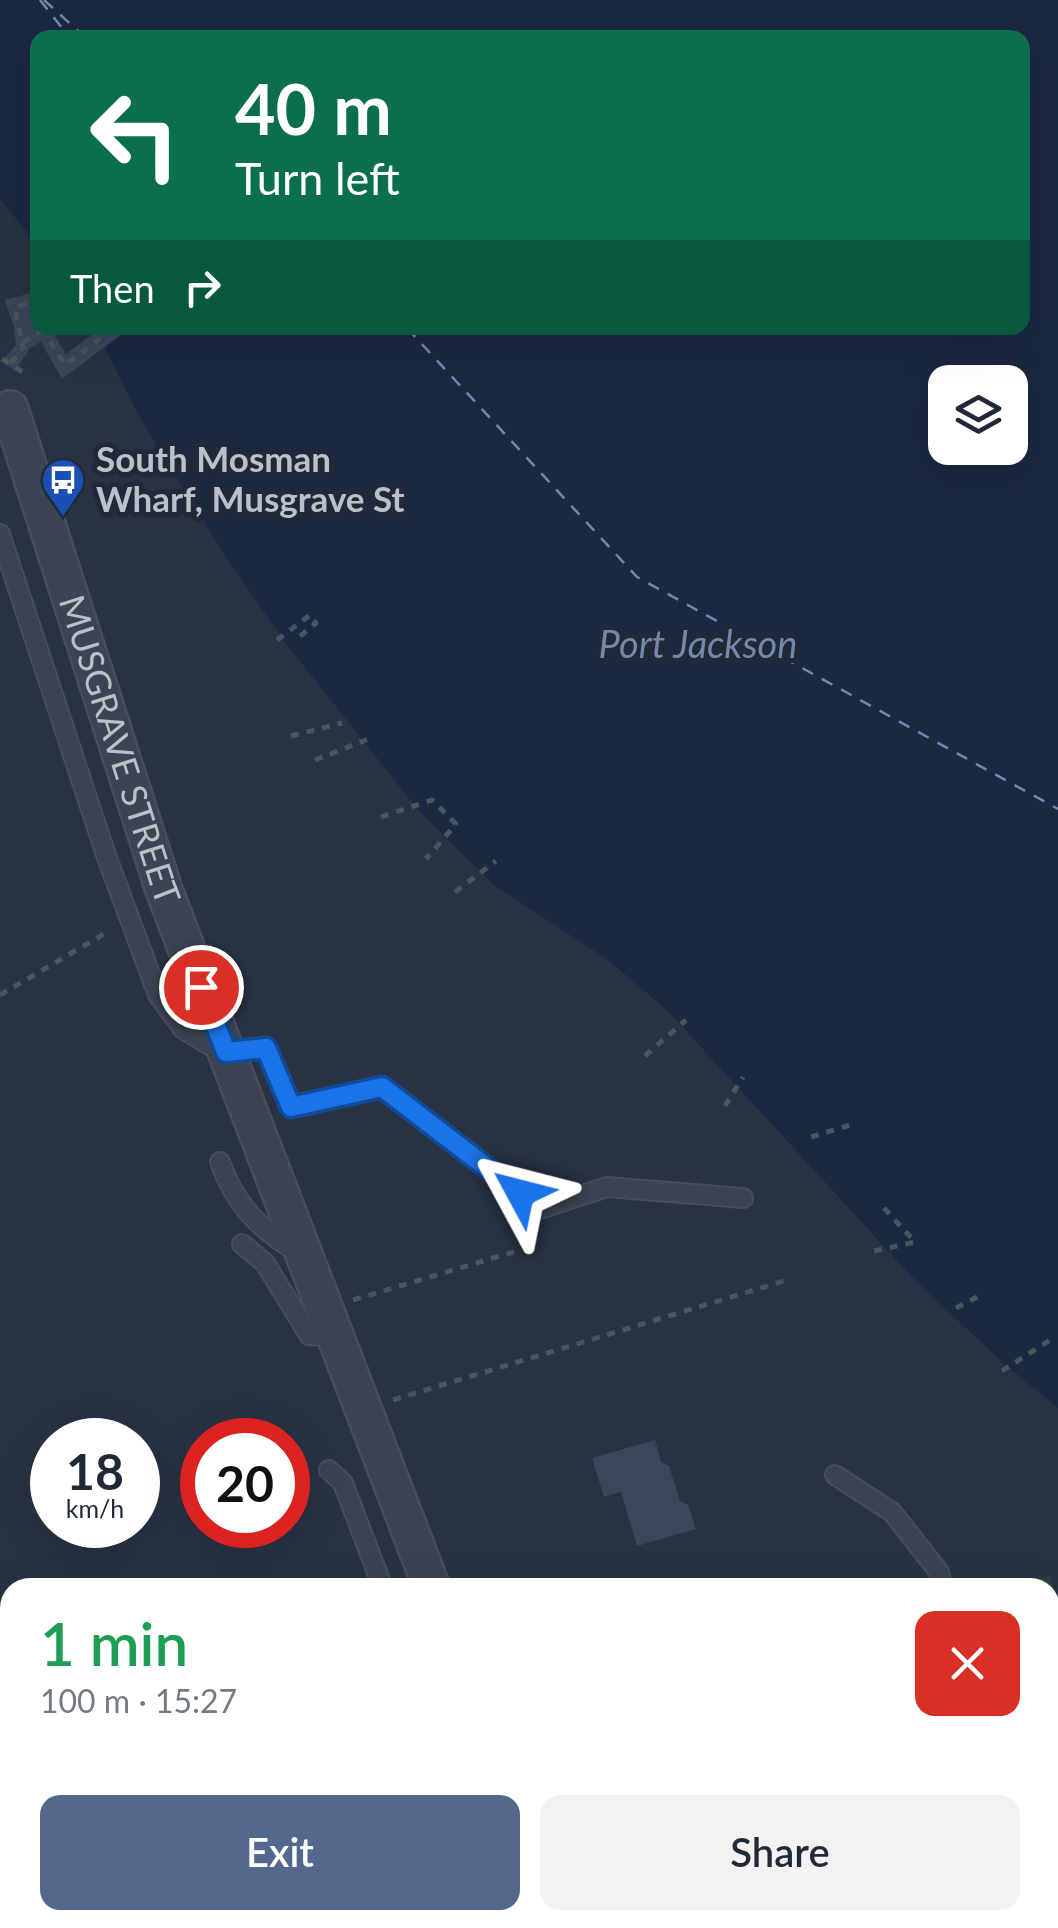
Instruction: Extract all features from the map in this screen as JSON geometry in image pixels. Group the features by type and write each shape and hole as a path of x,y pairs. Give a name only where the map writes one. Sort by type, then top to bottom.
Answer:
{"street":[{"name":"MUSGRAVE STREET","path":"8,403 164,890 428,1578"}],"lane":[{"path":"0,534 128,920 158,995 168,1012 195,1037 226,1052 266,1048 291,1107 382,1087 540,1209 607,1187 743,1198"},
{"path":"220,1162 229,1188 242,1208 272,1237 304,1256"},
{"path":"242,1244 264,1263 309,1336 334,1336"},
{"path":"329,1470 344,1483 379,1578"},
{"path":"835,1475 892,1512 940,1578"}],"path":[{"path":"11,363 24,348 15,308 30,302"},
{"path":"22,342 34,335"},
{"path":"46,335 65,365 105,335"},
{"path":"2,360 29,376"},
{"path":"277,640 310,614 316,623 299,636"},
{"path":"291,736 342,722"},
{"path":"315,760 370,738"},
{"path":"381,816 432,800 456,824 426,858"},
{"path":"455,892 496,861"},
{"path":"0,995 128,920"},
{"path":"646,1056 686,1020"},
{"path":"725,1106 743,1077"},
{"path":"811,1137 857,1123"},
{"path":"874,1251 915,1242 883,1206"},
{"path":"345,1302 520,1250"},
{"path":"384,1403 787,1280"},
{"path":"956,1308 982,1294"},
{"path":"1002,1371 1050,1340"}],"water":[{"name":"Port Jackson","path":"0,0 1058,0 1058,1408 1002,1362 913,1278 667,1010 608,960 494,885 419,811 288,646 229,562 140,418 98,335 1030,335 1030,30 30,30 30,235 0,199"}],"building":[{"path":"30,293 30,335 54,335 66,354 92,335 121,335 62,379 41,342 30,348 15,371 2,361 16,345 5,300"},
{"path":"655,1440 661,1462 669,1466 680,1501 688,1505 696,1529 637,1546 621,1492 604,1497 592,1458"}],"ferry route":[{"path":"40,0 64,30"},
{"path":"44,0 77,30"},
{"path":"413,335 637,577 1058,809"}],"place":[{"name":"South Mosman Wharf, Musgrave St","path":"63,518"}],"route":[{"path":"201,987 226,1052 266,1048 291,1107 382,1087 520,1193"}]}
